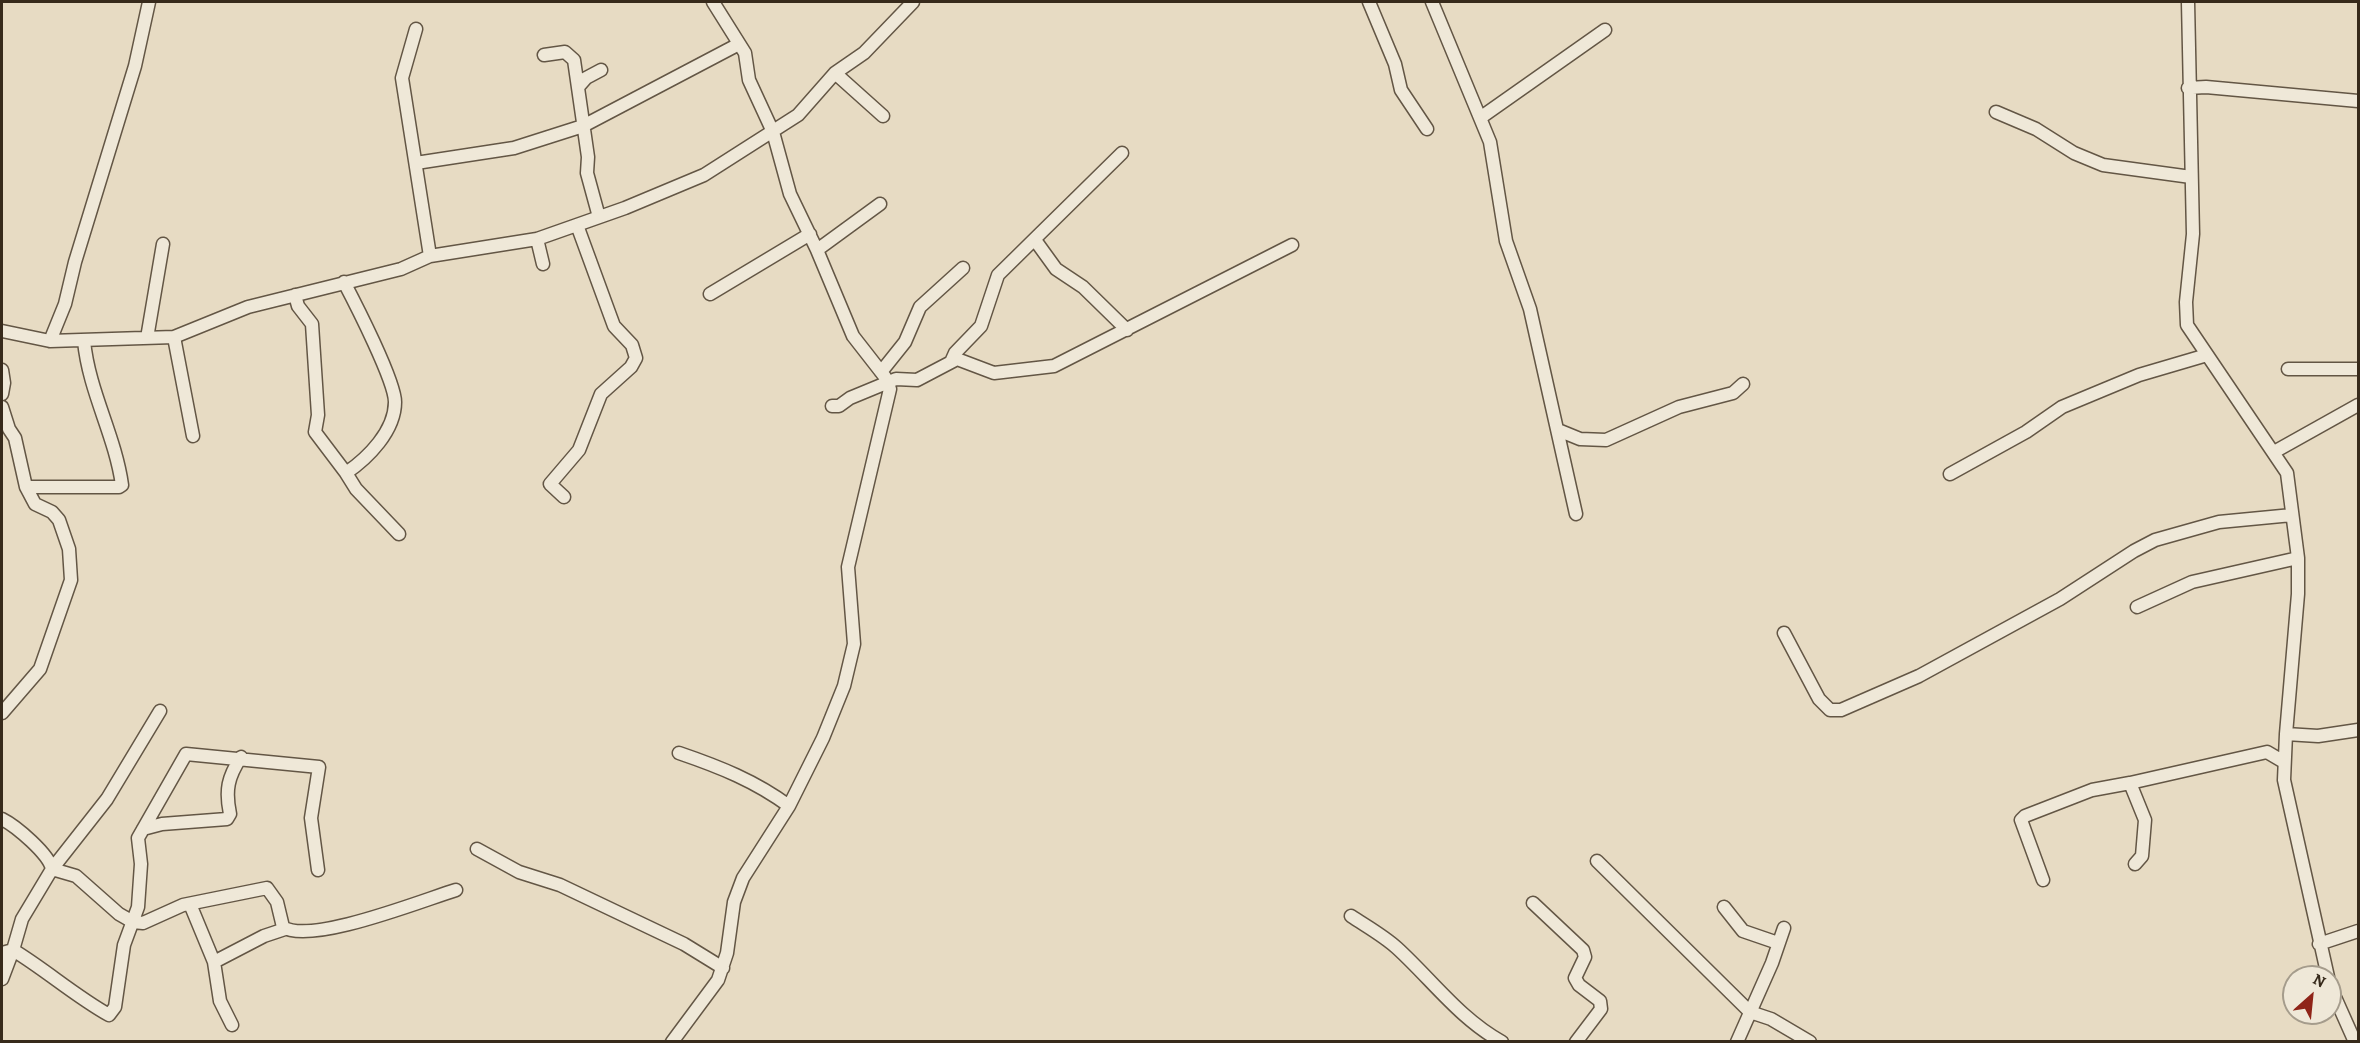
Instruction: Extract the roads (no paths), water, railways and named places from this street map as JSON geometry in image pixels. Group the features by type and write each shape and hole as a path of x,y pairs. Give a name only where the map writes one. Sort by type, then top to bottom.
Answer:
{"street":[{"path":"50,341 68,295 75,262 135,66 150,2"},
{"path":"672,1041 710,993 723,968 734,902 743,878 789,806 823,738 844,686 853,654 848,567 889,404 890,389 853,336 810,234 790,194 773,132 749,80 745,53 712,2"},
{"path":"2,331 50,341 174,337 209,320 248,307 344,282 364,280 401,269 430,256 537,239 577,225 704,175 773,132 798,115 835,74 864,53 913,2"},
{"path":"1369,2 1395,64 1401,90 1427,129"},
{"path":"1432,2 1490,142 1506,242 1530,309 1576,514"},
{"path":"2188,2 2188,88 2193,234 2186,302 2187,325 2287,473 2298,558 2295,653 2286,734 2284,780 2303,857 2325,965"},
{"path":"416,30 402,78 430,256"},
{"path":"1480,118 1605,30"},
{"path":"417,163 514,148 584,126 739,44"},
{"path":"544,55 565,52 574,60 588,157 587,173 599,217"},
{"path":"579,86 586,78 601,70"},
{"path":"835,74 883,116"},
{"path":"2188,88 2206,87 2358,101"},
{"path":"1996,112 2036,129 2074,153 2103,165 2191,177"},
{"path":"951,362 955,353 981,326 998,275 1122,153"},
{"path":"817,250 880,204"},
{"path":"564,497 550,484 579,450 601,394 631,367 636,358 632,345 614,326 577,225"},
{"path":"710,294 810,234"},
{"path":"537,239 543,264"},
{"path":"1035,240 1056,269 1083,287 1127,330"},
{"path":"147,338 163,244"},
{"path":"832,406 896,379 917,380 957,359 994,374 1054,366 1292,245"},
{"path":"880,372 905,342 920,307 963,268"},
{"path":"344,282 389,379 395,402 386,432 365,460 346,473"},
{"path":"295,295 298,306 312,324 318,415 315,432 356,489 399,534"},
{"path":"174,337 193,436"},
{"path":"26,487 102,489 122,484 118,456 105,425 87,369 84,341"},
{"path":"1950,474 2026,432 2062,406 2139,375 2207,355"},
{"path":"2288,369 2358,369"},
{"path":"2,370 4,383 2,394"},
{"path":"1558,430 1580,439 1606,440 1679,407 1733,393 1743,384"},
{"path":"2274,452 2358,405"},
{"path":"2,407 9,429 15,438 26,487 35,504 52,512 59,520 69,549 70,580 40,669 2,713"},
{"path":"1784,633 1819,699 1830,710 1841,710 1919,675 2060,599 2134,551 2156,540 2219,522 2292,515"},
{"path":"2137,607 2192,582 2298,558"},
{"path":"2,979 7,952 22,919 52,869 107,799 160,711"},
{"path":"2286,734 2318,736 2358,730"},
{"path":"2043,880 2021,820 2085,792 2267,752 2284,762"},
{"path":"680,753 732,771 789,806"},
{"path":"7,952 39,966 78,998 109,1015 115,1007 124,945 138,907 141,864 138,838 186,754 241,757 319,766 311,818 318,870"},
{"path":"143,829 162,824 227,819 230,814 226,796 227,782 241,757"},
{"path":"2130,783 2145,820 2142,856 2135,864"},
{"path":"2,819 24,836 50,862 52,869"},
{"path":"477,849 519,872 560,885 674,939 723,968"},
{"path":"1597,861 1750,1012 1771,1019 1810,1041"},
{"path":"52,869 76,876 109,907 133,922 152,921 172,910 190,904 267,888 271,890 277,902 281,924 285,928"},
{"path":"214,962 264,936 285,928 310,929 356,923 456,890"},
{"path":"1533,903 1583,950 1585,957 1575,978 1579,985 1600,1001 1600,1009 1576,1041"},
{"path":"190,904 214,962 220,1001 232,1025"},
{"path":"1724,907 1743,932 1778,944"},
{"path":"1351,916 1396,947 1486,1038 1502,1041"},
{"path":"1737,1041 1784,928"},
{"path":"2319,944 2358,931"},
{"path":"2342,1012 2355,1041"}]}
